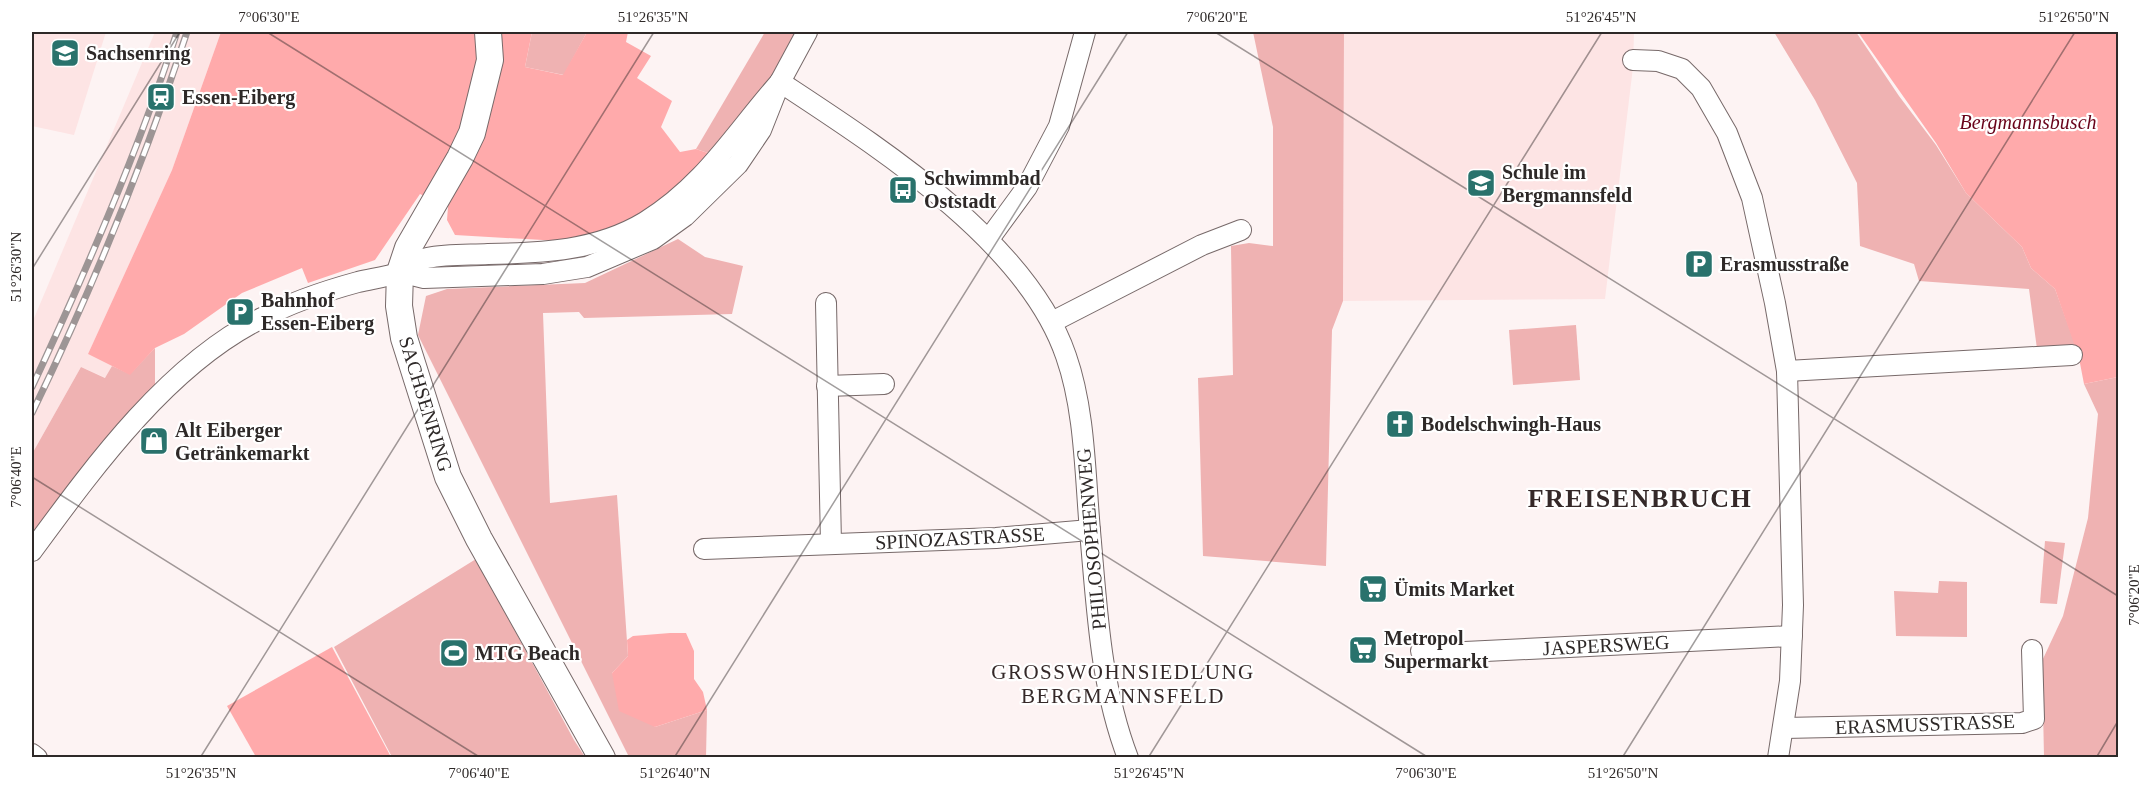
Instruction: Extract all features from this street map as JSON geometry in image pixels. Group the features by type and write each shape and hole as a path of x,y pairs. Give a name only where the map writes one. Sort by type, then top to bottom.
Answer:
{"street":[{"name":"SACHSENRING","path":"488,32 490,60 472,133 460,158 419,225 400,272 399,306 404,338 448,477 479,539 602,758"},
{"path":"32,551 155,398 195,361 261,318 300,300 400,272 425,258 545,253 589,245 643,223 675,202 719,159 747,120 780,82 807,32"},
{"path":"989,239 1027,187 1059,126 1085,32"},
{"path":"1633,60 1658,61 1682,69 1701,88 1727,133 1752,198 1787,371 1792,636 1784,728 1778,758"},
{"name":"PHILOSOPHENWEG","path":"780,82 877,149 989,239 1052,322 1067,358 1079,414 1101,656 1110,702 1128,758"},
{"path":"1052,322 1202,245 1241,230"},
{"path":"826,303 831,544"},
{"path":"1787,371 2072,355"},
{"path":"827,386 884,384"},
{"name":"SPINOZASTRASSE","path":"704,549 996,538 1090,530"},
{"name":"JASPERSWEG","path":"1421,651 1465,652 1792,636"},
{"name":"ERASMUSSTRASSE","path":"1784,728 2022,723 2034,719 2032,650"},
{"path":"32,754 37,758"}],"shaded area":[{"path":"32,32 106,32 74,135 32,126"},
{"path":"155,32 221,32 172,170 88,354 112,366 106,378 81,367 32,454 32,323"},
{"path":"532,32 587,32 564,75 525,67"},
{"path":"765,32 806,32 720,157 696,149"},
{"path":"1253,32 1344,32 1343,301 1332,330 1326,566 1203,556 1198,378 1233,375 1231,246 1249,243 1273,246 1273,127"},
{"name":"Schule im Bergmannsfeld","path":"1344,32 1634,32 1633,67 1605,299 1343,301"},
{"path":"1774,32 1856,32 1899,96 1936,145 1966,193 2022,247 2031,268 2055,289 2078,352 2037,349 2029,289 1919,281 1914,264 1860,246 1857,183 1815,100"},
{"path":"678,239 705,257 743,266 732,314 584,318 579,312 543,313 550,503 617,495 628,656 612,673 655,727 707,710 706,757 629,757 418,335 426,296 447,289 585,283"},
{"path":"1576,325 1580,380 1513,385 1509,330"},
{"path":"155,348 155,398 32,550 32,454 81,367 105,378 112,366 130,374"},
{"path":"2118,377 2118,757 2044,757 2042,661 2063,616 2088,518 2098,414 2084,384"},
{"path":"2045,541 2065,543 2057,604 2040,603"},
{"path":"476,559 585,757 392,757 334,647"},
{"path":"1939,581 1967,582 1967,637 1896,636 1894,591 1938,593"}],"green space":[{"path":"221,32 532,32 525,67 563,75 587,32 628,32 626,42 651,56 637,78 672,101 661,127 680,152 696,149 720,157 702,176 595,243 455,235 447,220 448,207 420,194 375,260 308,283 302,268 242,293 184,334 155,348 130,375 88,354 172,170"},
{"name":"Bergmannsbusch","path":"1858,32 2118,32 2118,377 2084,384 2079,358 2055,289 2031,268 2022,247 1966,193 1936,143"},
{"path":"686,633 694,651 694,679 703,692 707,710 655,727 619,711 612,673 628,656 627,640 633,636"},
{"path":"332,647 391,757 256,757 227,706"}],"railway":[{"path":"32,387 110,212 162,78 177,32"},
{"path":"32,413 116,225 187,32"}],"place":[{"name":"Sachsenring","path":"65,53"},
{"name":"Essen-Eiberg","path":"161,97"},
{"name":"Schule im Bergmannsfeld","path":"1481,183"},
{"name":"Schwimmbad Oststadt","path":"903,190"},
{"name":"Erasmusstraße","path":"1699,264"},
{"name":"Bahnhof Essen-Eiberg","path":"240,312"},
{"name":"Bodelschwingh-Haus","path":"1400,424"},
{"name":"Alt Eiberger Getränkemarkt","path":"154,441"},
{"name":"Ümits Market","path":"1373,589"},
{"name":"Metropol Supermarkt","path":"1363,650"},
{"name":"MTG Beach","path":"454,653"}],"district":[{"name":"FREISENBRUCH","path":"1640,498"},
{"name":"GROSSWOHNSIEDLUNG BERGMANNSFELD","path":"1123,684"}]}
